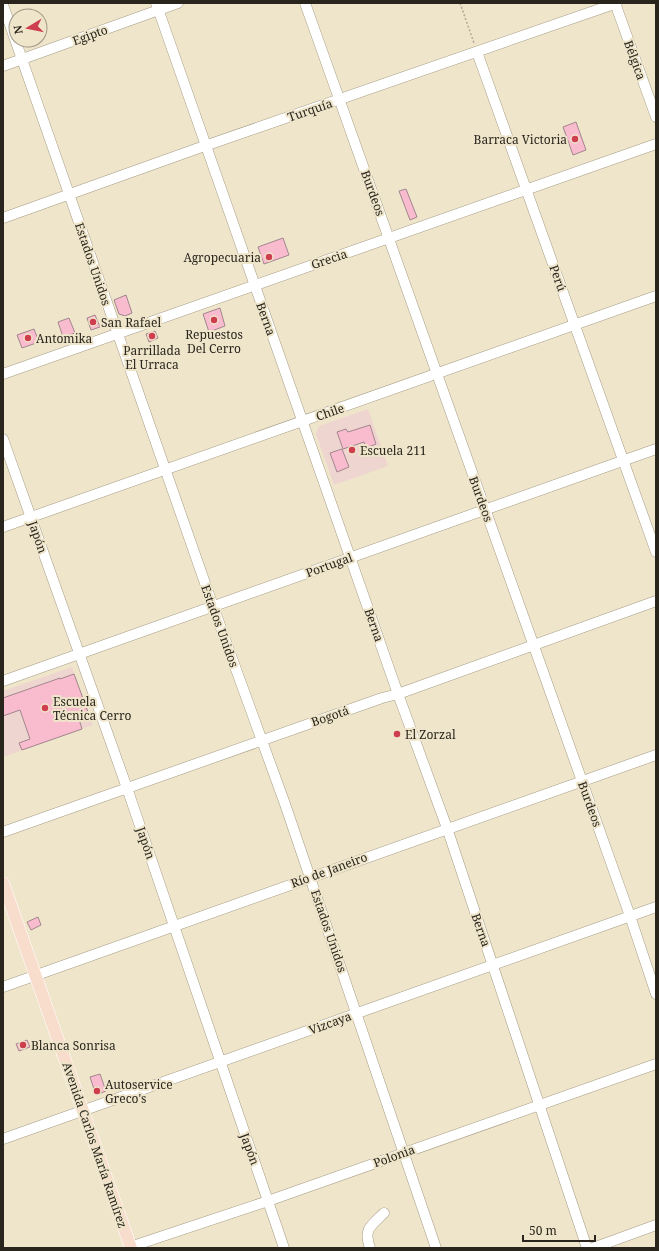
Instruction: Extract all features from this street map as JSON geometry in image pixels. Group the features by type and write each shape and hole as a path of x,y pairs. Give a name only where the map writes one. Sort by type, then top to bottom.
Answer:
{"main road":[{"name":"Avenida Carlos María Ramírez","path":"3,883 131,1247"}],"street":[{"name":"Egipto","path":"3,66 23,60 157,6 178,3"},
{"name":"Burdeos","path":"305,3 630,916 656,994"},
{"name":"Turquía","path":"3,218 616,3"},
{"name":"Bélgica","path":"616,3 656,117"},
{"name":"Estados Unidos","path":"3,5 165,470 358,1013 436,1248"},
{"name":"Berna","path":"157,6 254,286 398,694 447,828 588,1248"},
{"name":"Perú","path":"477,52 656,552"},
{"name":"Grecia","path":"3,374 656,144"},
{"name":"Chile","path":"3,527 656,296"},
{"name":"Japón","path":"3,439 78,654 127,788 284,1248"},
{"name":"Portugal","path":"3,681 656,449"},
{"name":"Bogotá","path":"3,832 261,740 382,698 398,694 656,601"},
{"name":"Río de Janeiro","path":"3,987 656,755"},
{"name":"Vizcaya","path":"3,1139 656,907"},
{"name":"Polonia","path":"131,1247 268,1201 656,1064"},
{"path":"370,1248 367,1238 369,1228 384,1213"},
{"path":"593,1248 656,1225"}],"path":[{"path":"460,3 477,52"}],"shaded area":[{"name":"Escuela 211","path":"368,409 388,466 334,485 316,434 319,426"},
{"name":"Escuela Técnica Cerro","path":"72,667 93,725 3,757 3,691"}],"building":[{"name":"Barraca Victoria","path":"576,122 586,150 573,155 563,127"},
{"path":"406,189 417,217 410,220 399,191"},
{"path":"283,238 289,255 264,264 258,247"},
{"path":"126,295 132,313 125,316 119,314 114,300"},
{"name":"Repuestos Del Cerro","path":"220,308 225,326 209,332 203,314"},
{"name":"San Rafael","path":"95,315 100,327 91,330 87,318"},
{"path":"69,318 75,333 63,337 58,322"},
{"name":"Antomika","path":"34,329 39,342 22,348 17,335"},
{"name":"Parrillada El Urraca","path":"155,331 158,338 149,342 146,334"},
{"path":"370,425 376,444 366,448 364,442 343,449 337,432 346,429 348,432"},
{"path":"342,449 349,467 337,472 330,453"},
{"name":"Escuela Técnica Cerro","path":"74,674 88,712 78,716 82,729 22,750 19,743 30,739 20,710 3,716 3,698"},
{"path":"38,917 41,925 31,930 27,922"},
{"name":"Blanca Sonrisa","path":"27,1040 30,1047 19,1051 16,1044"},
{"path":"100,1074 106,1091 96,1095 90,1077"}],"place":[{"name":"Barraca Victoria","path":"575,139"},
{"name":"Agropecuaria","path":"269,257"},
{"name":"Repuestos Del Cerro","path":"214,320"},
{"name":"San Rafael","path":"93,322"},
{"name":"Parrillada El Urraca","path":"152,336"},
{"name":"Antomika","path":"28,338"},
{"name":"Escuela 211","path":"352,450"},
{"name":"Escuela Técnica Cerro","path":"45,708"},
{"name":"El Zorzal","path":"397,734"},
{"name":"Blanca Sonrisa","path":"23,1045"},
{"name":"Autoservice Greco's","path":"97,1091"}]}
